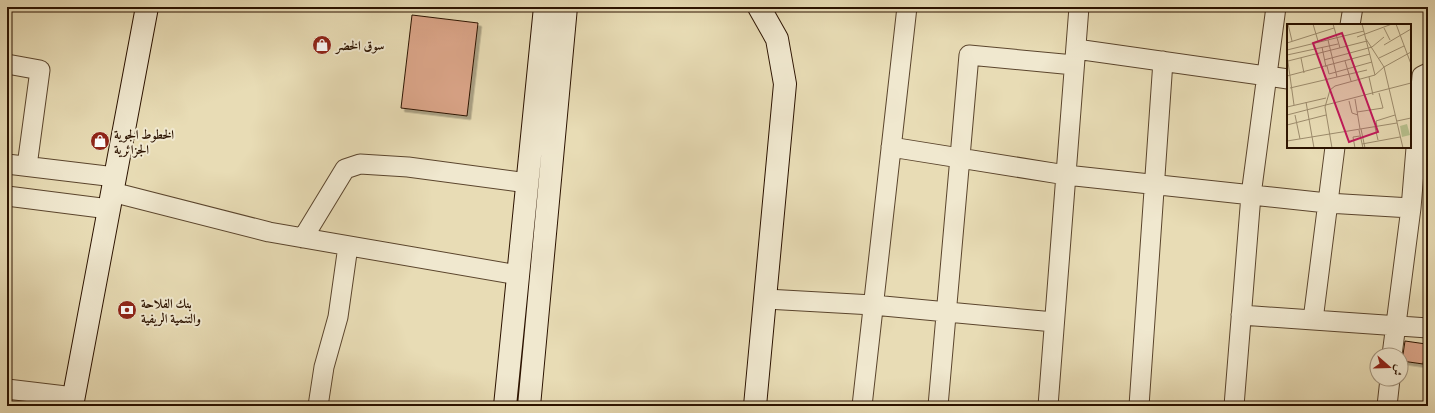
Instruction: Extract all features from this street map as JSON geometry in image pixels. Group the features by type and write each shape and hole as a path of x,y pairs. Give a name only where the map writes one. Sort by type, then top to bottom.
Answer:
{"main road":[{"path":"73,401 147,7"},
{"path":"505,406 545,7"},
{"path":"529,406 566,7"},
{"path":"755,406 786,84 777,39 759,7"}],"street":[{"path":"862,406 907,7"},
{"path":"1048,406 1079,7"},
{"path":"1234,406 1251,195 1276,7"},
{"path":"1350,24 1353,7"},
{"path":"938,406 969,55 1075,57 1163,61 1287,79"},
{"path":"1139,406 1163,61"},
{"path":"7,64 40,70 27,166"},
{"path":"1393,347 1411,208 1422,76 1428,73"},
{"path":"892,147 1066,175 1327,203 1411,208"},
{"path":"1313,320 1335,148"},
{"path":"7,164 27,166 112,193 269,232 518,275"},
{"path":"303,238 345,169 360,164 408,167 528,183"},
{"path":"7,196 112,193"},
{"path":"318,406 324,367 338,317 348,246"},
{"path":"766,299 873,305 1054,322"},
{"path":"1241,316 1428,328"},
{"path":"1387,406 1389,387"},
{"path":"7,389 73,401"}],"building":[{"path":"412,15 478,23 467,116 401,108"},
{"path":"1405,341 1426,344 1423,364 1409,362 1409,347 1404,347"}],"place":[{"name":"سوق الخضر","path":"322,45"},
{"name":"الخطوط الجوية الجزائرية","path":"100,141"},
{"name":"بنك الفلاحة والتنمية الريفية","path":"127,310"}]}
